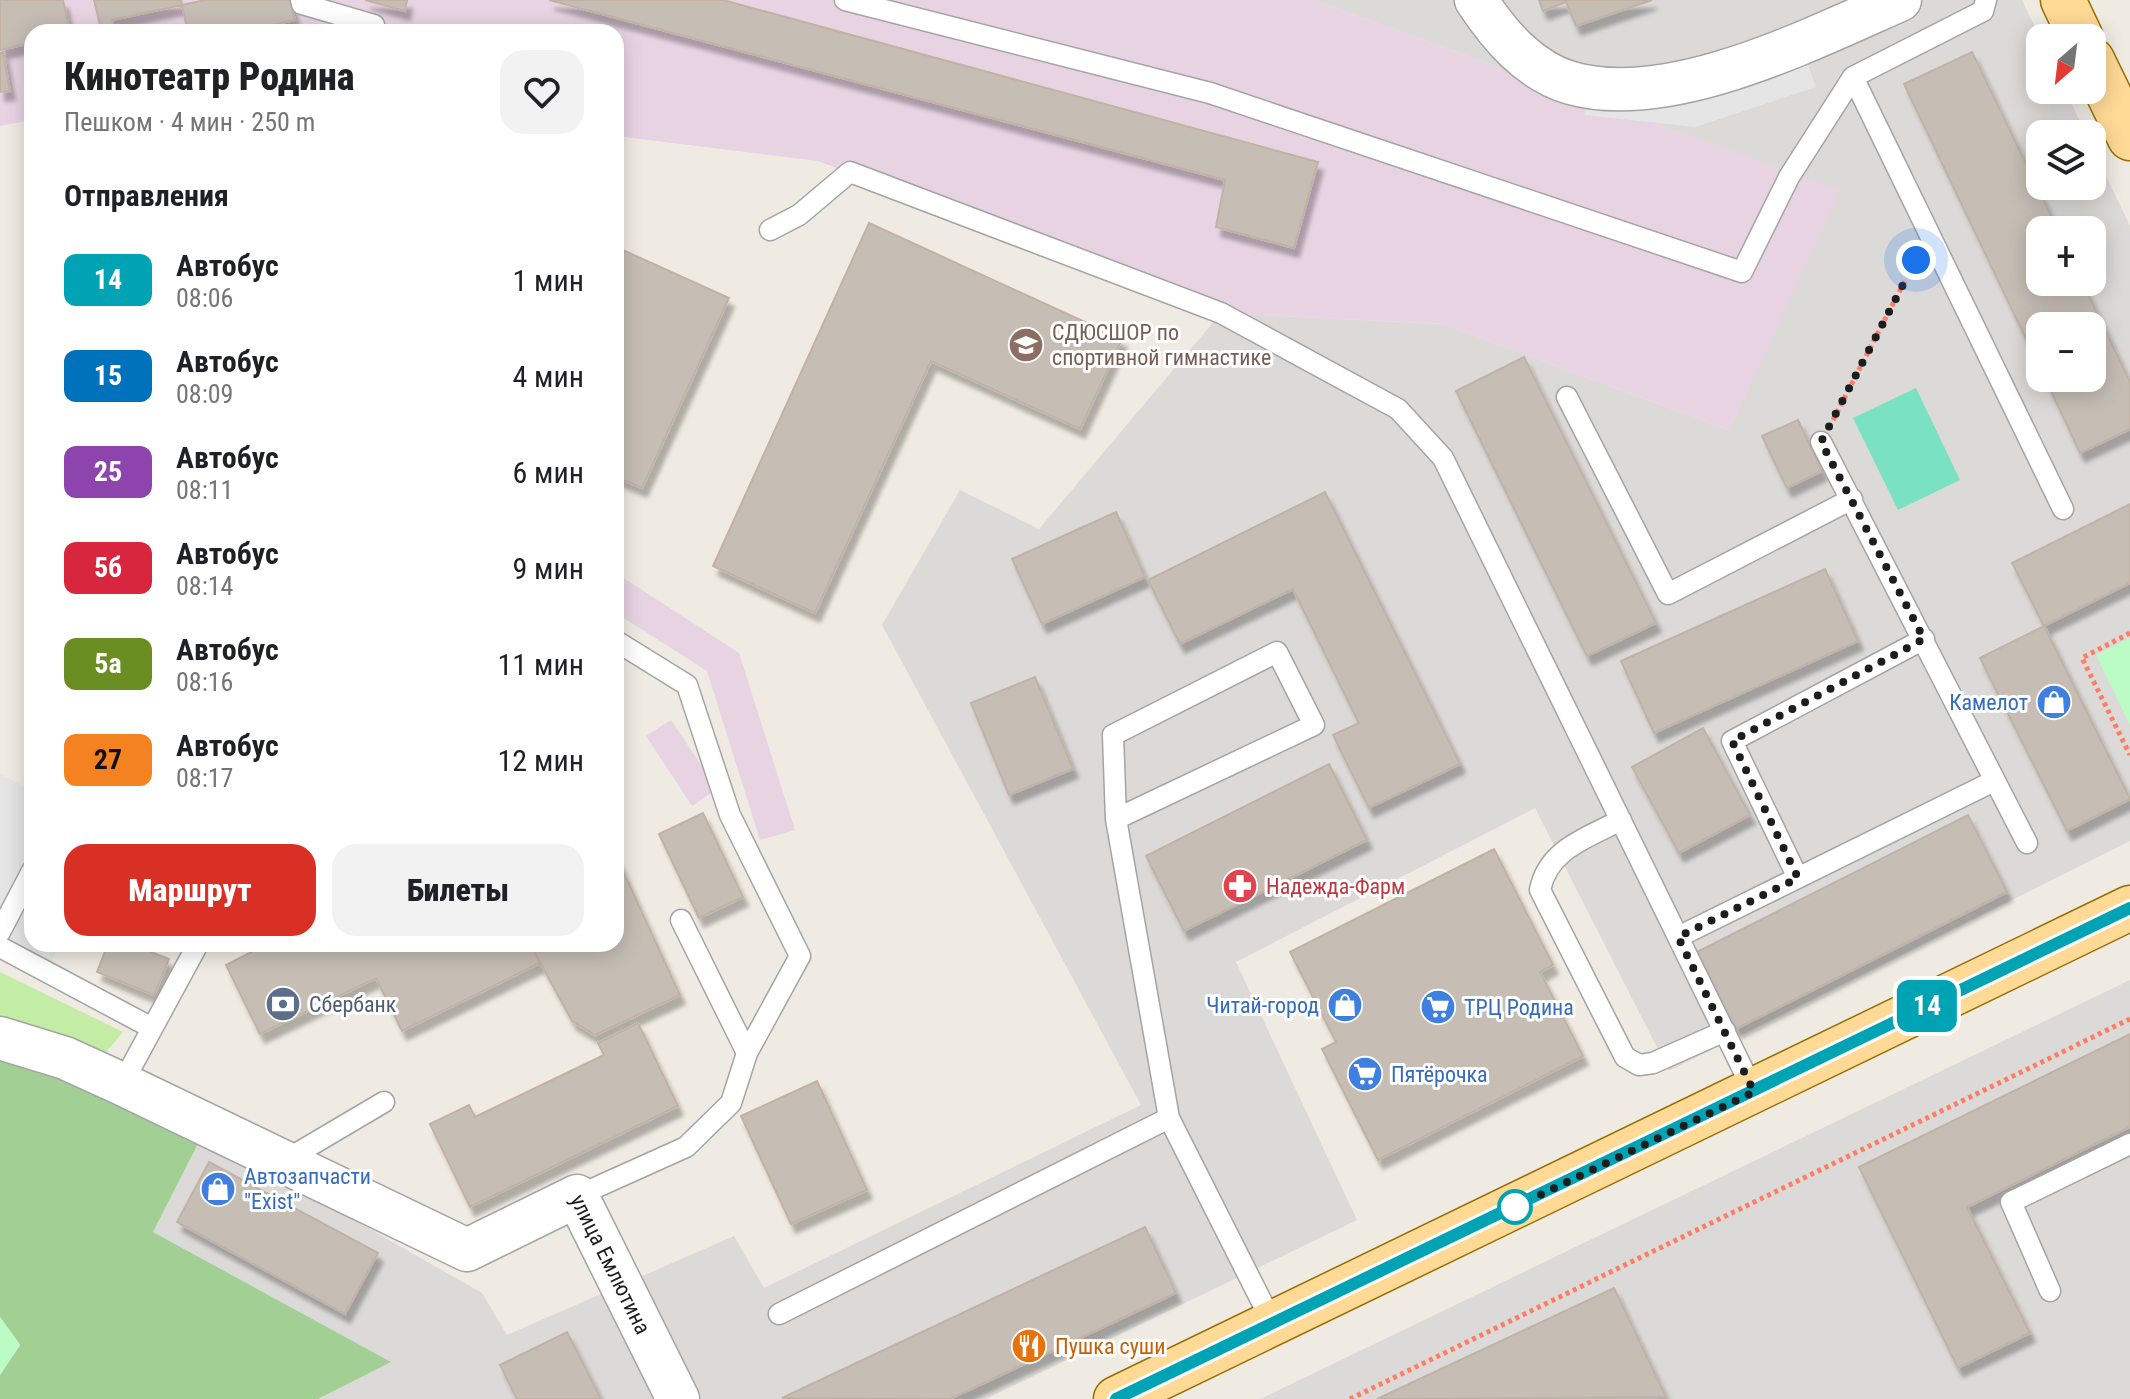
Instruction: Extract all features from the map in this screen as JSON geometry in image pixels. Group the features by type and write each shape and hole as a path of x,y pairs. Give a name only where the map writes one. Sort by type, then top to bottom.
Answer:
{"main road":[{"path":"2063,0 2074,24"},
{"path":"2106,89 2130,138"},
{"path":"1116,1399 2130,908"}],"street":[{"path":"1476,0 1499,34 1537,67 1571,83 1616,90 1688,81 1798,44 1900,0"},
{"name":"улица Емлютина","path":"0,1038 65,1058 467,1250 577,1196 678,1399"}],"lane":[{"path":"301,0 302,4 371,24"},
{"path":"845,0 1210,93 1742,272 1789,177 1853,77 1983,11 1986,0"},
{"path":"1853,77 2063,509"},
{"path":"770,230 799,215 850,172 1221,313 1398,409 1443,458 1754,1092"},
{"path":"1567,397 1668,594 1852,499"},
{"path":"1821,442 2027,843"},
{"path":"1798,878 1732,741 1924,639"},
{"path":"577,1196 686,1147 731,1103 747,1053 800,956 730,815 687,685 624,646"},
{"path":"1116,819 1314,725 1277,652 1113,735 1116,819 1169,1118 1273,1324"},
{"path":"1678,937 1994,781"},
{"path":"1621,820 1556,855 1544,872 1540,890 1625,1057 1639,1065 1653,1063 1725,1031"},
{"path":"0,932 24,886"},
{"path":"681,920 747,1053"},
{"path":"0,947 152,1028"},
{"path":"122,1084 194,952"},
{"path":"283,1162 384,1102"},
{"path":"779,1314 1169,1118"},
{"path":"2050,1291 2011,1202 2130,1144"}],"path":[{"path":"1821,442 1929,234"},
{"path":"2130,633 2082,658 2130,755"},
{"path":"1350,1399 2130,1019"}],"shaded area":[{"path":"0,0 1313,0 1840,191 1729,430 1443,324 1221,313 818,161 624,137 624,24 24,24 24,122 0,126"},
{"path":"1313,0 2022,0 2033,24 2026,24 2026,104 2072,104 2079,120 2026,120 2026,200 2106,200 2106,175 2130,226 2130,841 1669,1071 1535,808 1236,962 1357,1220 986,1399 318,1399 390,1362 153,1232 203,1134 482,1293 507,1335 734,1236 764,1288 1141,1105 882,625 960,490 1039,529 1221,313 1443,324 1729,430 1839,191"},
{"path":"1805,57 1816,87 1695,127 1584,115 1591,92"},
{"path":"624,578 739,653 795,830 760,840 707,671 624,618"},
{"path":"671,720 717,789 692,806 646,736"},
{"path":"0,774 24,786 24,952 56,952 49,966 0,942"},
{"path":"2130,980 2130,1399 1260,1399"}],"green space":[{"path":"1916,388 1960,480 1898,510 1853,418"},
{"path":"2130,638 2130,725 2096,655"},
{"path":"0,972 123,1032 102,1057 0,1025"},
{"path":"0,1055 203,1134 153,1232 391,1362 318,1399 0,1399 0,1375 20,1345 0,1317"},
{"path":"0,1317 20,1345 0,1375"}],"building":[{"path":"0,0 63,0 68,24 24,24 24,45 0,50"},
{"path":"94,0 181,0 182,5 112,20 113,24 100,24"},
{"path":"205,0 290,0 295,20 276,24 186,24 182,5"},
{"path":"365,0 407,0 405,11"},
{"path":"549,0 723,0 1318,162 1294,248 1216,227 1225,180"},
{"path":"1539,0 1652,0 1576,26 1566,2 1543,11"},
{"path":"3,52 10,91 0,92 0,53"},
{"path":"1972,52 2026,164 2026,200 2044,200 2051,216 2026,216 2026,296 2089,296 2096,312 2026,312 2026,339 1904,84"},
{"path":"869,223 1122,339 1080,429 931,361 815,613 713,566"},
{"path":"624,251 729,298 642,488 624,480"},
{"path":"2106,332 2130,382 2130,429 2080,453 2052,392 2106,392"},
{"path":"1524,357 1656,623 1587,656 1456,391"},
{"path":"1798,420 1822,471 1787,488 1762,436"},
{"path":"1325,492 1460,764 1369,808 1333,735 1359,723 1293,589 1180,644 1148,580"},
{"path":"2130,504 2130,583 2044,626 2012,563"},
{"path":"1116,512 1145,577 1042,624 1012,559"},
{"path":"1825,569 1858,641 1654,733 1621,661"},
{"path":"2044,626 2130,799 2067,831 1980,658"},
{"path":"1035,677 1073,769 1009,795 971,703"},
{"path":"1703,728 1750,815 1679,853 1632,767"},
{"path":"1329,764 1367,840 1184,931 1146,856"},
{"path":"703,813 743,897 699,918 659,834"},
{"path":"1968,815 2007,892 1736,1029 1697,952"},
{"name":"ТРЦ Родина","path":"1494,849 1553,965 1540,972 1583,1056 1378,1160 1322,1049 1336,1042 1290,952"},
{"path":"624,873 680,995 595,1035 572,1021 534,952 624,952"},
{"path":"105,952 151,952 169,959 154,995 97,972"},
{"name":"Сбербанк","path":"251,952 534,952 540,963 402,1031 376,978 260,1034 226,965"},
{"path":"638,1023 678,1106 470,1207 430,1124 469,1105 475,1117 604,1055 598,1043"},
{"path":"2130,1034 2130,1127 1967,1207 2030,1333 1958,1368 1859,1167"},
{"path":"817,1081 867,1190 791,1224 741,1116"},
{"path":"209,1162 378,1253 345,1314 177,1222"},
{"path":"1145,1227 1176,1293 950,1399 782,1398"},
{"path":"1614,1288 1666,1397 1377,1399"},
{"path":"567,1332 601,1399 517,1399 500,1365"}],"bus line":[{"name":"14","path":"1116,1399 2130,908"}],"place":[{"name":"СДЮСШОР по спортивной гимнастике","path":"1026,345"},
{"name":"Камелот","path":"2054,702"},
{"name":"Надежда-Фарм","path":"1240,886"},
{"name":"Сбербанк","path":"283,1004"},
{"name":"Читай-город","path":"1345,1005"},
{"name":"ТРЦ Родина","path":"1438,1007"},
{"name":"Пятёрочка","path":"1365,1074"},
{"name":"Автозапчасти \"Exist\"","path":"218,1189"},
{"name":"Пушка суши","path":"1029,1346"}],"route":[{"path":"1515,1207 1754,1092 1678,937 1798,878 1732,741 1924,639 1821,442 1916,260"}]}
